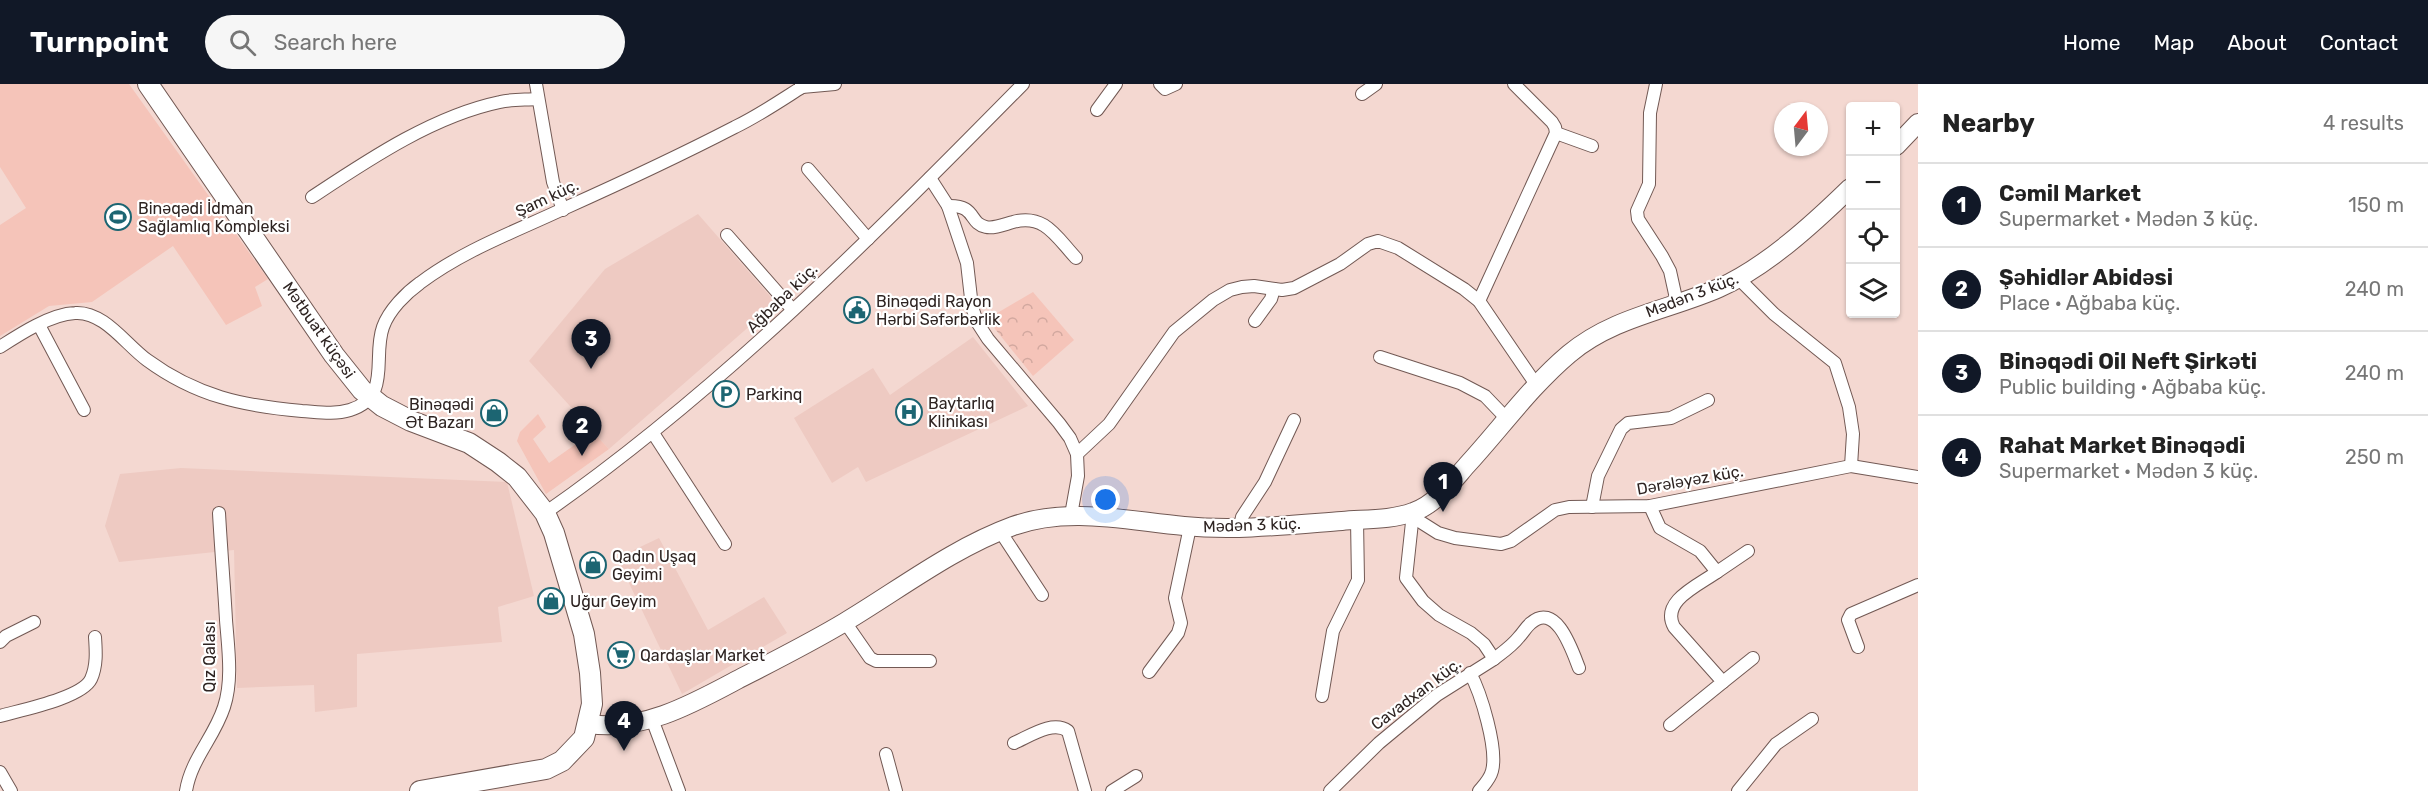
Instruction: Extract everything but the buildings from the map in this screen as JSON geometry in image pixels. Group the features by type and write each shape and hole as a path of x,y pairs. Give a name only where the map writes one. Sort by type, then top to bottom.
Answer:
{"main road":[{"name":"Mətbuat küçəsi","path":"148,84 354,381 370,397 394,413 481,450 517,477 545,513 554,533 587,650 592,704 589,724"},
{"path":"428,791 546,769 562,761 575,750 584,738 589,724"}],"street":[{"path":"536,84 553,182 563,210"},
{"path":"801,86 835,84"},
{"name":"Ağbaba küç.","path":"545,513 653,433 744,357 868,239 1023,84"},
{"path":"1097,110 1116,84"},
{"path":"1160,84 1166,89 1176,84"},
{"path":"1362,94 1376,84"},
{"path":"1479,301 1556,133 1552,122 1514,84"},
{"path":"1656,84 1650,113 1649,184 1637,211 1638,219 1670,271 1677,303"},
{"name":"Şam küç.","path":"370,397 378,383 378,343 384,324 394,308 412,289 465,253 563,210 737,127 801,86"},
{"path":"312,197 369,160 420,132 476,108 503,101 537,99"},
{"path":"1900,142 1918,123"},
{"path":"1556,133 1592,146"},
{"path":"808,169 868,239"},
{"path":"930,178 948,206 967,263 972,307 977,322 988,339 1059,423 1070,438 1077,454 1078,476 1071,515"},
{"name":"Mədən 3 küç.","path":"589,724 610,726 652,719 706,696 845,622 952,555 1000,531 1027,522 1071,515 1190,526 1240,527 1357,520 1413,513 1440,495 1537,386 1574,350 1606,329 1716,290 1739,279 1803,230 1846,192"},
{"path":"948,206 961,206 968,210 984,227 1034,219 1043,223 1076,258"},
{"path":"726,235 792,309"},
{"path":"1077,454 1109,424 1164,343 1185,320 1230,290 1254,286 1275,289 1294,288 1304,284 1368,244 1378,241 1398,248 1464,289 1479,301 1537,386"},
{"path":"1739,279 1774,314 1835,363 1849,407 1852,434 1851,466"},
{"path":"1255,321 1275,289"},
{"path":"0,347 39,325 75,313 94,318 107,325 146,360 194,389 236,403 329,413 351,410 370,397"},
{"path":"39,325 84,410"},
{"path":"1380,357 1460,382 1485,396 1508,420"},
{"path":"1592,507 1598,476 1621,429 1628,423 1671,418 1708,400"},
{"path":"1240,527 1242,517 1265,482 1294,420"},
{"path":"653,433 725,544"},
{"name":"Dərələyəz küç.","path":"1413,513 1419,521 1438,533 1455,538 1501,544 1512,541 1555,510 1569,507 1650,506 1851,466 1918,477"},
{"path":"1650,506 1660,528 1700,551 1709,559 1717,572"},
{"name":"Qız Qalası","path":"186,791 193,764 216,728 225,705 229,662 219,513"},
{"path":"1413,513 1406,578 1423,601 1439,615 1471,633 1484,644 1494,659"},
{"path":"1322,696 1333,630 1358,580 1357,520"},
{"path":"1149,672 1178,633 1180,623 1175,598 1190,526"},
{"path":"1000,531 1042,595"},
{"path":"1723,682 1674,627 1670,619 1675,602 1748,551"},
{"path":"1858,647 1848,620 1851,614 1918,585"},
{"name":"Cavadxan küç.","path":"1330,791 1379,743 1437,695 1494,659 1518,639 1529,624 1537,618 1545,616 1554,620 1570,644 1579,668"},
{"path":"0,642 6,636 34,621"},
{"path":"845,622 870,658 876,662 930,661"},
{"path":"0,716 79,691 90,681 96,661 95,637"},
{"path":"1670,725 1753,658"},
{"path":"1470,674 1483,704 1492,751 1493,768 1489,779 1479,791"},
{"path":"652,719 679,791"},
{"path":"1738,791 1776,744 1812,719"},
{"path":"1014,742 1054,726 1062,726 1068,731 1085,791"},
{"path":"886,754 896,791"},
{"path":"0,772 11,791"},
{"path":"1112,791 1136,776"}],"shaded area":[{"path":"698,214 776,303 609,449 529,361 605,269"},
{"name":"Baytarlıq Klinikası","path":"973,337 1028,406 866,482 858,467 832,483 794,418 873,368 890,395"},
{"path":"181,468 507,482 534,596 498,607 502,642 357,654 357,707 315,712 314,685 237,688 234,550 119,562 105,526 120,474"},
{"path":"659,538 708,630 764,597 787,633 682,694 617,558"}],"green space":[{"name":"Binəqədi İdman Sağlamlıq Kompleksi","path":"0,84 129,84 268,279 255,287 262,306 226,325 173,246 92,302 49,306 0,336 0,225 26,208 0,167"},
{"path":"1033,292 1074,340 1033,376 987,319"},
{"path":"538,414 546,427 533,439 549,463 593,432 609,449 546,494 517,441 520,432"}],"place":[{"name":"Binəqədi İdman Sağlamlıq Kompleksi","path":"118,217"},
{"name":"Binəqədi Rayon Hərbi Səfərbərlik","path":"857,310"},
{"name":"Binəqədi Oil Neft Şirkəti","path":"591,369"},
{"name":"Parkinq","path":"726,394"},
{"name":"Baytarlıq Klinikası","path":"909,412"},
{"name":"Binəqədi Ət Bazarı","path":"494,413"},
{"name":"Şəhidlər Abidəsi","path":"582,456"},
{"name":"Cəmil Market","path":"1443,512"},
{"name":"Qadın Uşaq Geyimi","path":"593,565"},
{"name":"Uğur Geyim","path":"551,601"},
{"name":"Qardaşlar Market","path":"621,655"},
{"name":"Rahat Market Binəqədi","path":"624,751"}]}
